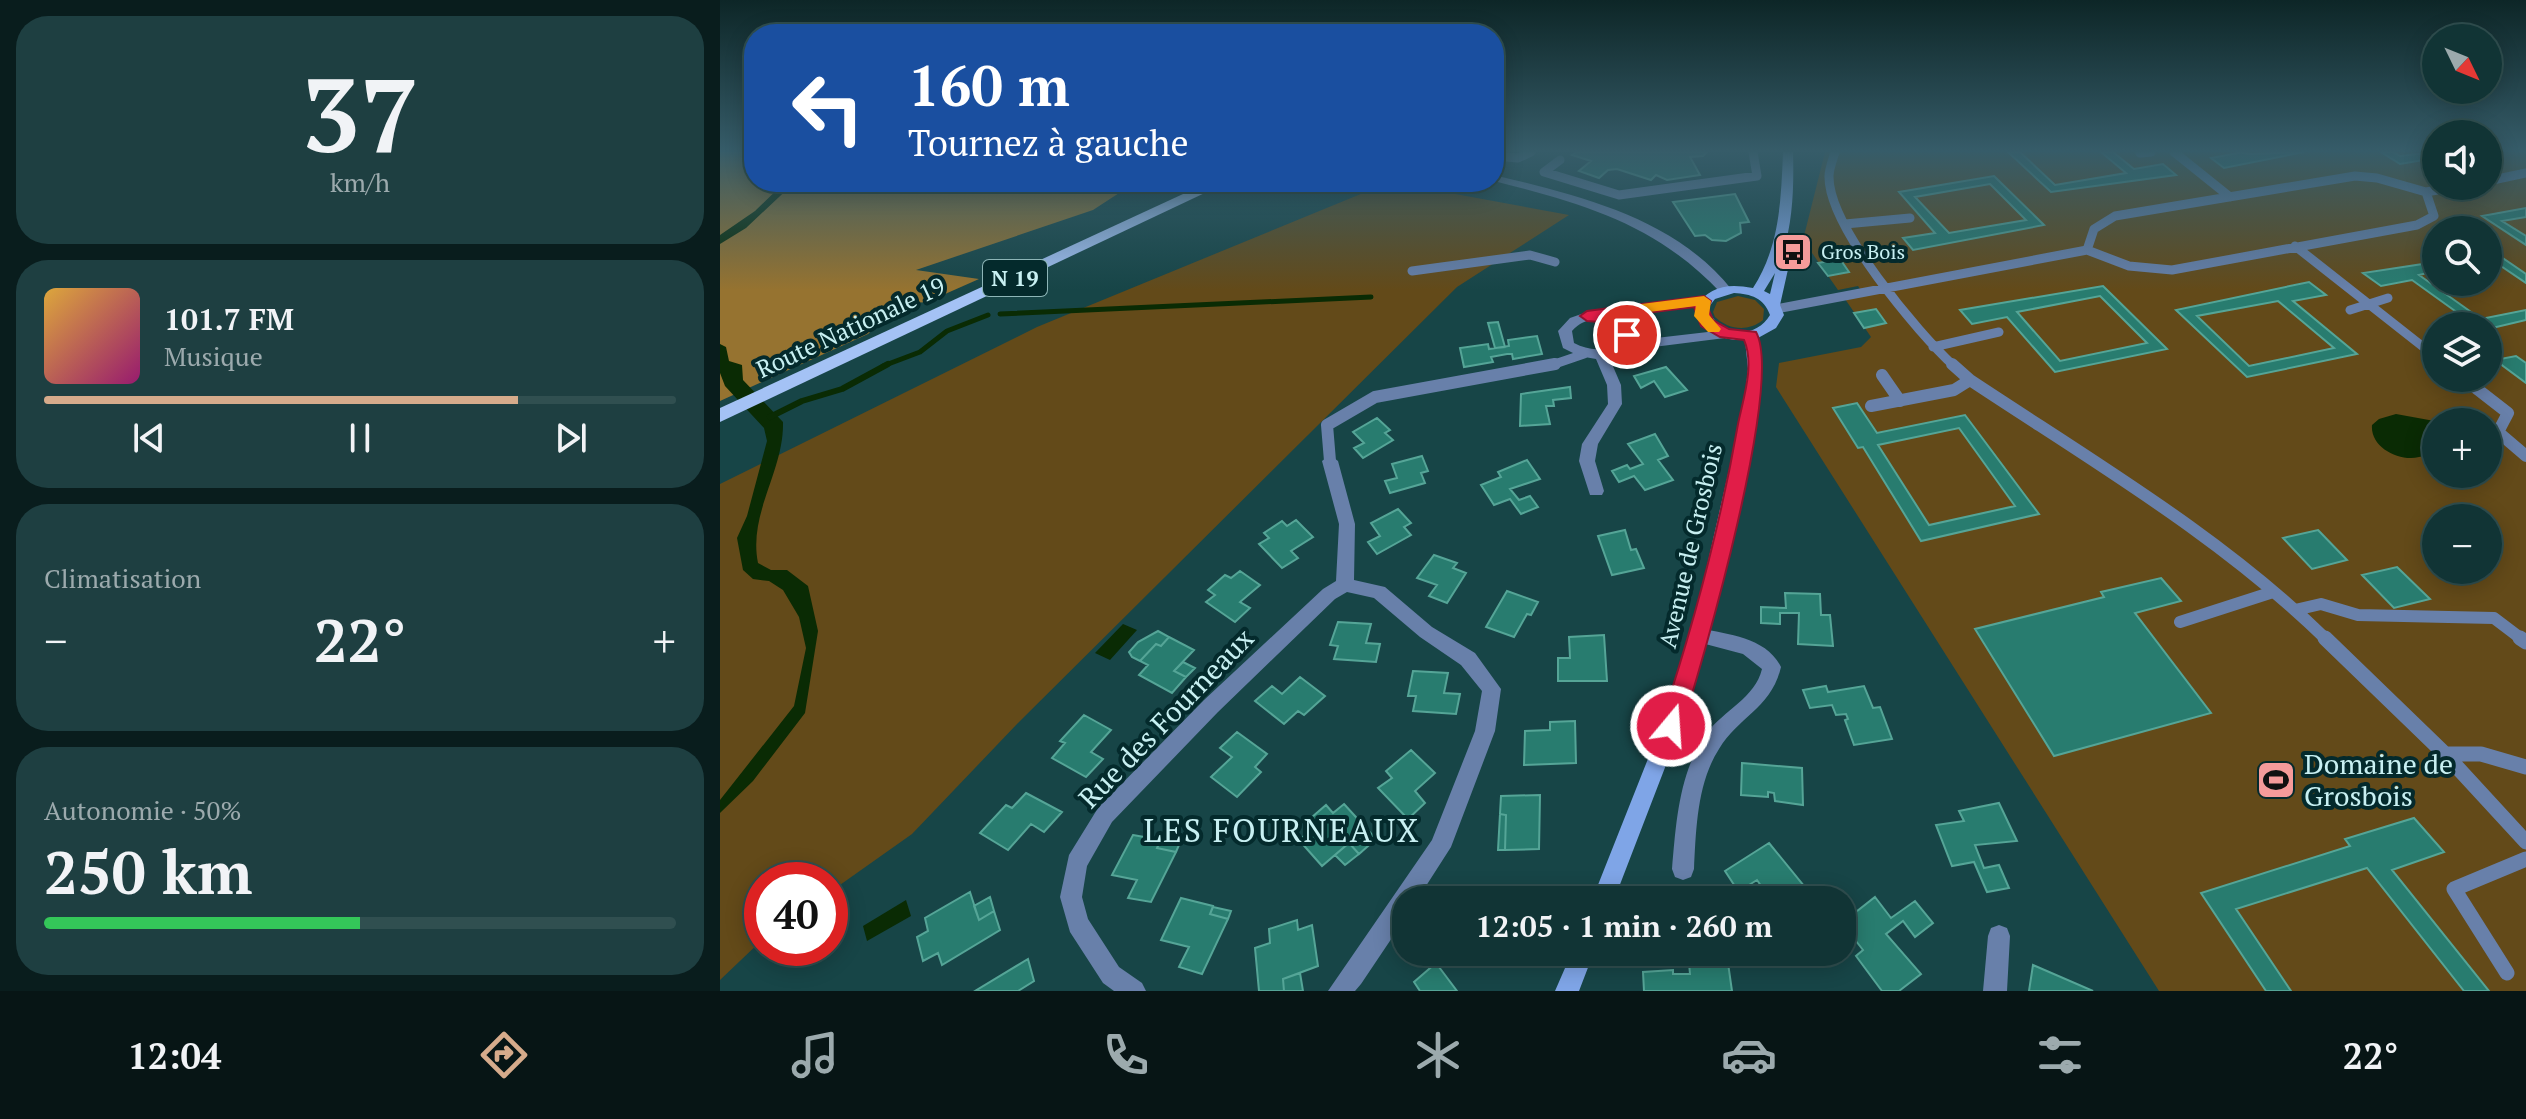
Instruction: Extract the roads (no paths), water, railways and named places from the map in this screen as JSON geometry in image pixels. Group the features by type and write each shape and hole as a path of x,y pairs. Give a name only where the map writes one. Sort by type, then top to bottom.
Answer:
{"main road":[{"name":"Route Nationale 19","path":"720,416 1186,198"}],"street":[{"path":"1568,198 1603,208 1639,225 1697,260 1726,290"},
{"path":"1757,292 1768,278 1783,235 1788,198"},
{"path":"1592,354 1620,347 1725,334 1750,335 1772,326 1786,251 1783,235"},
{"path":"1596,491 1587,461 1590,444 1615,404 1614,385 1592,354 1568,345 1565,331 1575,320 1704,301 1726,290 1757,292 1775,307"},
{"path":"1704,301 1701,308 1706,323 1725,334"},
{"path":"1587,316 1607,316 1622,323 1627,335 1620,347"},
{"name":"Avenue de Grosbois","path":"1608,886 1671,726 1700,636 1737,483 1751,404 1756,373 1755,346 1750,335"},
{"path":"1330,461 1347,524 1345,585 1379,592 1426,632 1468,659 1492,689 1485,731 1440,847 1340,991"},
{"name":"Rue des Fourneaux","path":"1134,991 1111,975 1078,924 1071,897 1077,863 1105,815 1211,706 1329,594 1345,585"},
{"path":"1683,869 1692,798 1711,742 1765,691 1772,667 1754,650 1700,636"},
{"path":"1995,991 1999,936"},
{"path":"1567,991 1577,966"}],"lane":[{"path":"1836,198 1855,245 1933,347 1970,380 2173,514 2295,610 2445,754 2526,842"},
{"path":"2087,250 2094,229 2115,216 2222,198"},
{"path":"1775,307 2087,250 2129,266 2172,270 2417,225 2434,216 2429,200"},
{"path":"1845,224 1910,218"},
{"path":"2295,246 2422,346"},
{"path":"1412,271 1530,255 1555,262"},
{"path":"2350,310 2388,298"},
{"path":"1933,347 1999,332"},
{"path":"1330,461 1327,425 1375,397 1545,367 1592,354"},
{"path":"1882,375 1900,401"},
{"path":"1871,406 1954,390 1970,380"},
{"path":"2481,392 2508,413 2498,432 2526,456"},
{"path":"2180,622 2273,592"},
{"path":"2295,610 2321,604 2358,615 2494,618 2526,642"},
{"path":"2445,754 2481,754 2526,767"},
{"path":"2507,973 2454,889 2526,859"}],"waterway":[{"path":"1000,314 1371,297"},
{"path":"887,364 920,352 947,331 988,315"},
{"path":"770,417 802,401 842,389 887,364"},
{"path":"883,366 887,364"}],"place":[{"name":"Gros Bois","path":"1793,252"},
{"name":"Domaine de Grosbois","path":"2276,780"}],"district":[{"name":"LES FOURNEAUX","path":"1282,831"}]}
